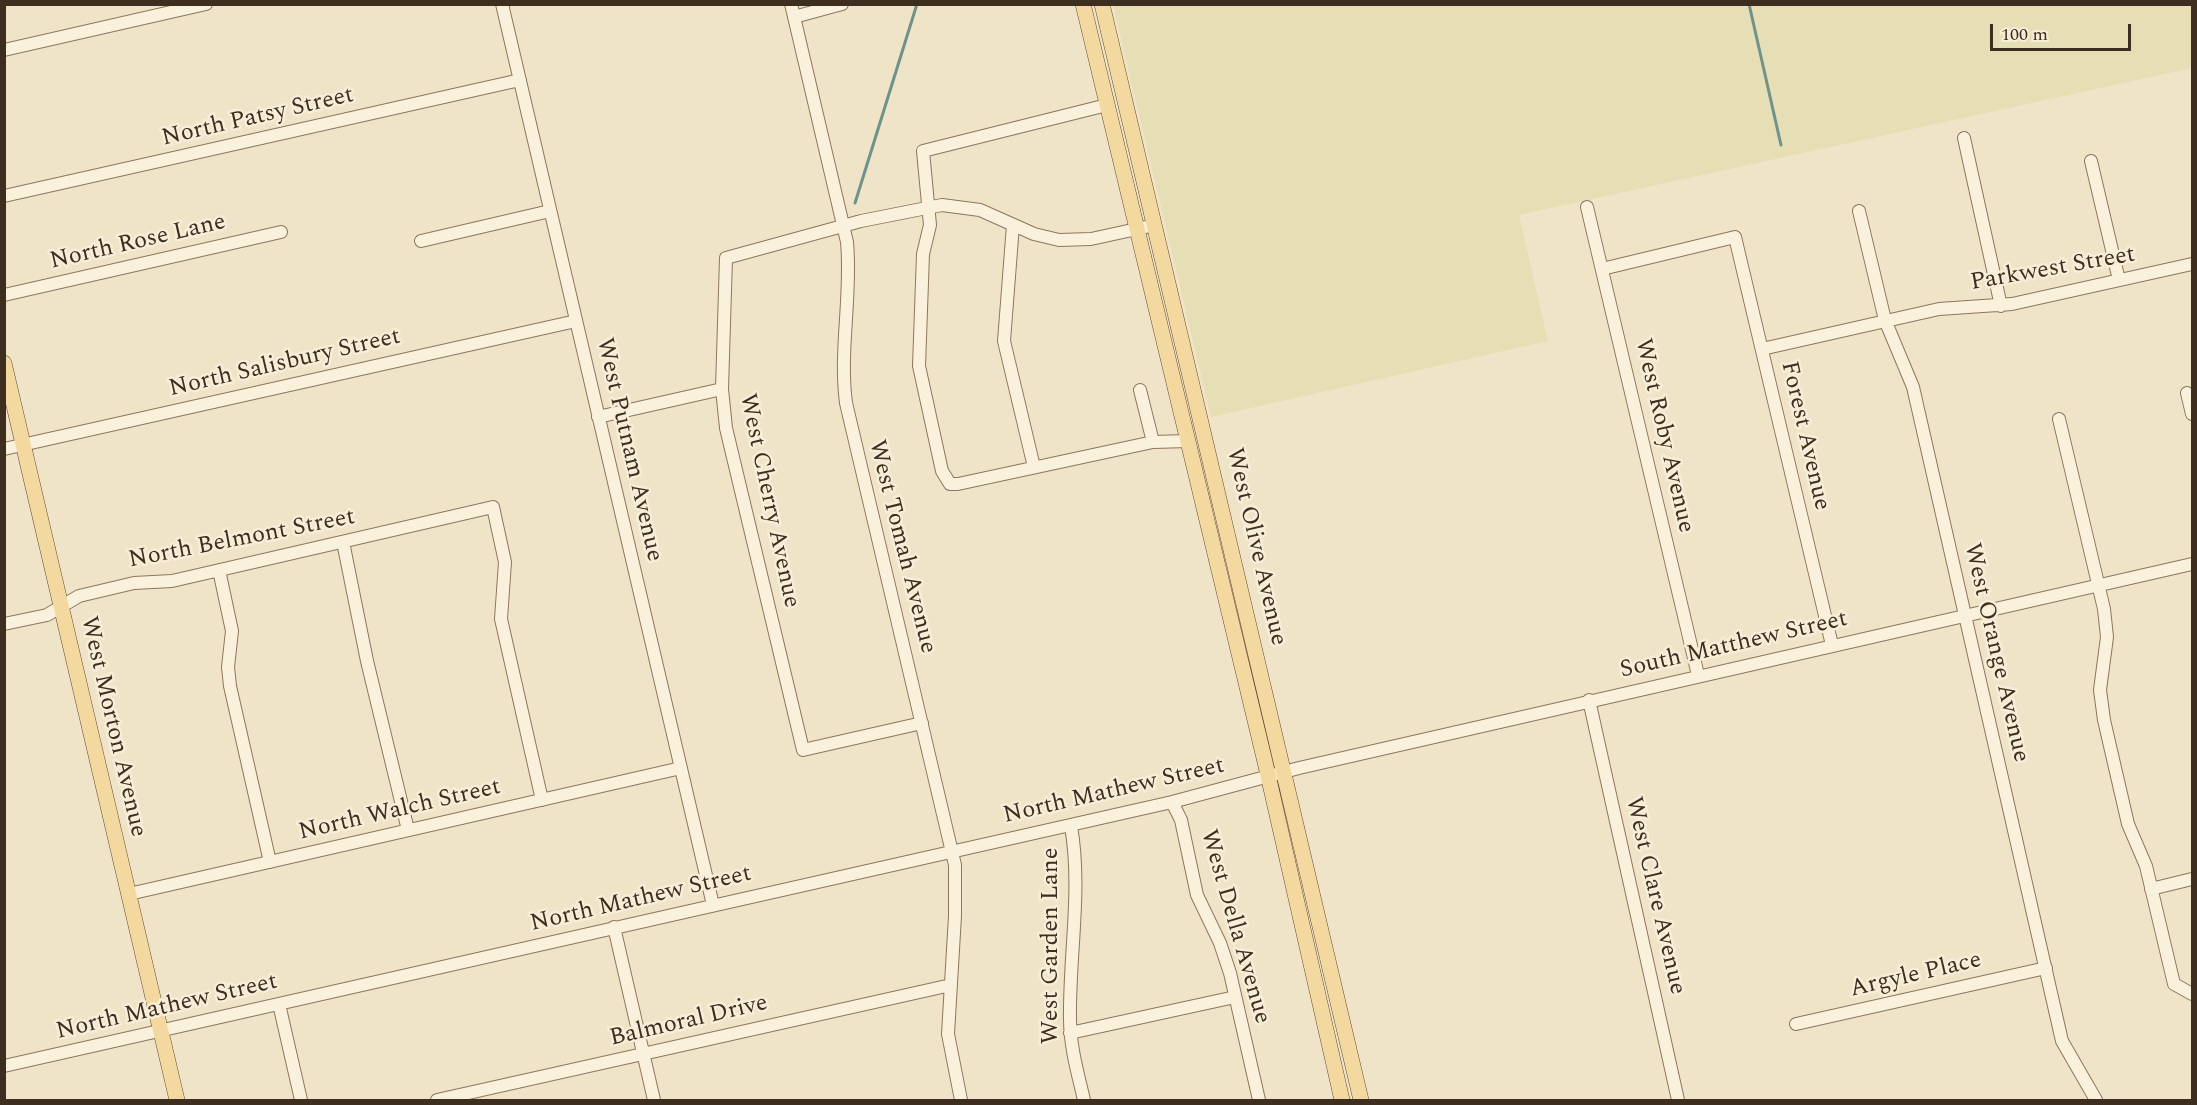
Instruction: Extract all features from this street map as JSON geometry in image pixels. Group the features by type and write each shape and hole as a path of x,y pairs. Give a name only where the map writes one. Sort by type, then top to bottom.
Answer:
{"main road":[{"name":"West Olive Avenue","path":"1083,4 1268,776 1342,1101"},
{"name":"West Olive Avenue","path":"1102,4 1285,771 1361,1101"},
{"name":"West Morton Avenue","path":"4,363 177,1101"}],"street":[{"path":"4,50 206,4"},
{"name":"West Putnam Avenue","path":"502,4 713,905"},
{"path":"793,11 842,4"},
{"name":"West Tomah Avenue","path":"793,11 844,226 848,265 843,349 846,403 952,851 956,889 949,1044 961,1101"},
{"name":"North Patsy Street","path":"4,196 520,81"},
{"path":"1107,105 923,151 930,225 922,265 919,366 942,471 950,484 958,484 1153,442 1188,441"},
{"path":"1964,138 2001,306"},
{"path":"2091,160 2120,280"},
{"path":"844,226 929,207 951,205 970,208 1034,234 1071,241 1155,225"},
{"name":"West Roby Avenue","path":"1587,207 1698,675"},
{"path":"422,241 550,211"},
{"name":"West Orange Avenue","path":"1859,211 1885,320 1913,387 2062,1041 2097,1101"},
{"path":"1013,225 1004,341 1034,467"},
{"name":"West Cherry Avenue","path":"844,226 726,258 722,388 728,441 803,750 922,723"},
{"name":"North Rose Lane","path":"4,295 281,232"},
{"name":"Forest Avenue","path":"1602,269 1736,237 1832,645"},
{"name":"Parkwest Street","path":"1762,349 1939,309 2001,306 2193,264"},
{"name":"North Salisbury Street","path":"4,449 576,321"},
{"path":"598,417 722,388"},
{"path":"1140,390 1153,442"},
{"path":"2187,393 2193,414"},
{"path":"2059,419 2100,587 2107,637 2101,679 2102,707 2128,824 2146,866 2174,984 2193,994"},
{"name":"North Belmont Street","path":"4,624 47,615 78,596 126,585 167,582 493,507 505,562 501,619 542,800"},
{"path":"343,542 367,661 408,830"},
{"name":"South Matthew Street","path":"1285,771 1698,675 2100,587 2193,564"},
{"path":"219,570 232,631 228,667 230,686 270,862"},
{"name":"West Clare Avenue","path":"1589,700 1678,1101"},
{"name":"North Walch Street","path":"129,894 681,768"},
{"name":"North Mathew Street","path":"4,1066 1071,826 1172,802 1285,771"},
{"name":"West Della Avenue","path":"1172,802 1181,820 1197,895 1220,943 1236,997 1258,1101"},
{"name":"West Garden Lane","path":"1071,826 1077,871 1070,1033 1084,1101"},
{"path":"2151,889 2193,879"},
{"path":"614,927 654,1101"},
{"name":"Argyle Place","path":"1796,1024 2046,968"},
{"name":"Balmoral Drive","path":"437,1101 951,985"},
{"path":"1070,1033 1236,997"},
{"path":"279,1004 301,1101"}],"shaded area":[{"path":"1113,5 2192,5 2192,68 1519,215 1548,341 1211,417"}],"waterway":[{"path":"855,203 917,4"},
{"path":"1749,4 1781,145"}]}
